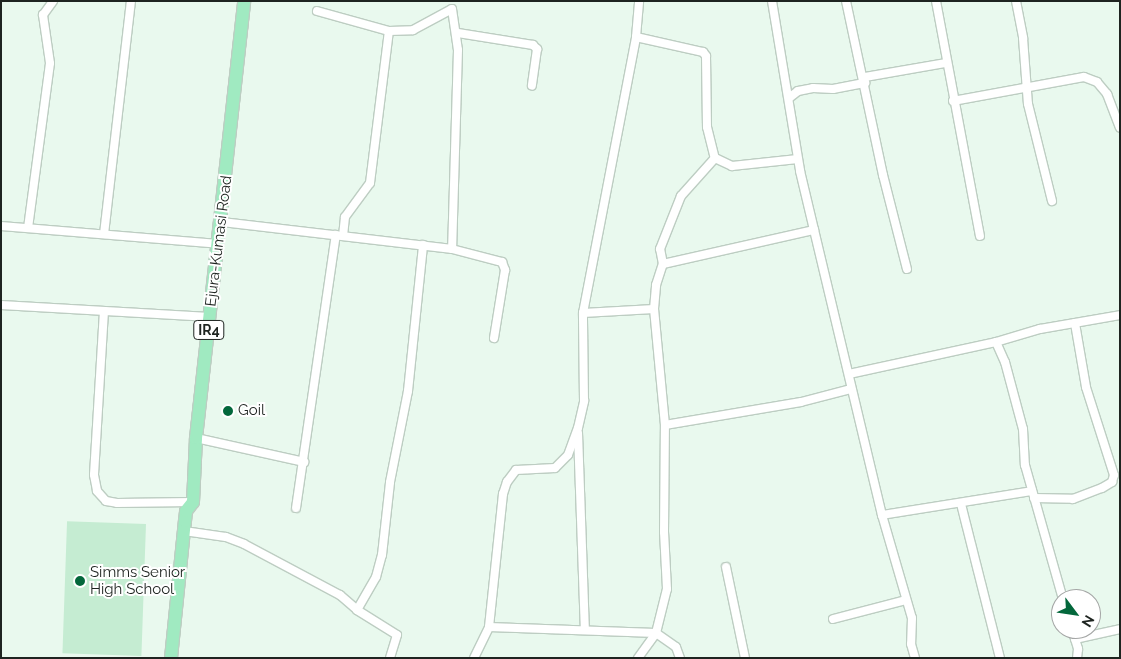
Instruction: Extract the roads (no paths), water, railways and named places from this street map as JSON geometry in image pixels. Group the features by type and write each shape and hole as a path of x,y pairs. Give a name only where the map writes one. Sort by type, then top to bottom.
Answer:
{"main road":[{"name":"Ejura-Kumasi Road","path":"171,658 186,511 193,502 196,438 222,222 244,1"}],"street":[{"path":"28,228 50,63 43,15 54,1"},
{"path":"104,234 131,1"},
{"path":"474,658 489,627 502,494 507,482 516,470 556,468 568,455 578,428 584,401 583,313 636,37 639,1"},
{"path":"772,1 798,159 882,515 912,618 911,644 915,658"},
{"path":"846,1 854,46 865,80 883,175 907,269"},
{"path":"936,1 953,101 980,236"},
{"path":"1016,1 1023,38 1026,87 1052,201"},
{"path":"317,11 389,31 413,30 450,5 458,33 452,249"},
{"path":"296,508 340,235 345,217 370,184 389,31"},
{"path":"458,33 533,45 537,49 532,86"},
{"path":"636,37 703,52 706,56 707,127 715,158"},
{"path":"789,98 798,91 813,88 833,89 946,62"},
{"path":"953,101 1026,87 1090,78 1107,94 1120,128"},
{"path":"715,158 732,166 798,159"},
{"path":"638,658 656,633 667,588 664,532 665,424 654,309 656,285 663,264 660,249 681,196 715,158"},
{"path":"222,222 452,249 502,262 505,270 494,338"},
{"path":"1,226 218,244"},
{"path":"663,264 814,230"},
{"path":"357,610 376,577 382,555 390,482 408,391 423,245"},
{"path":"1,305 210,317"},
{"path":"583,313 654,309"},
{"path":"104,311 94,476 97,491 106,501 117,503 193,502"},
{"path":"849,374 996,342 1075,322 1120,315"},
{"path":"882,515 1033,495 1073,498 1102,488 1112,482 1114,475 1086,387 1075,322"},
{"path":"996,342 1005,362 1022,429 1025,465 1060,589"},
{"path":"665,424 801,402 851,390"},
{"path":"578,428 585,630"},
{"path":"196,438 304,462"},
{"path":"961,504 1000,658"},
{"path":"184,531 226,537 244,544 324,586 357,610 397,635 390,658"},
{"path":"726,567 745,658"},
{"path":"833,619 906,600"},
{"path":"489,627 656,633 676,647 680,658"},
{"path":"1101,633 1120,629"},
{"path":"1075,639 1077,658"}],"place":[{"name":"Goil","path":"228,411"},
{"name":"Simms Senior High School","path":"80,581"}]}
